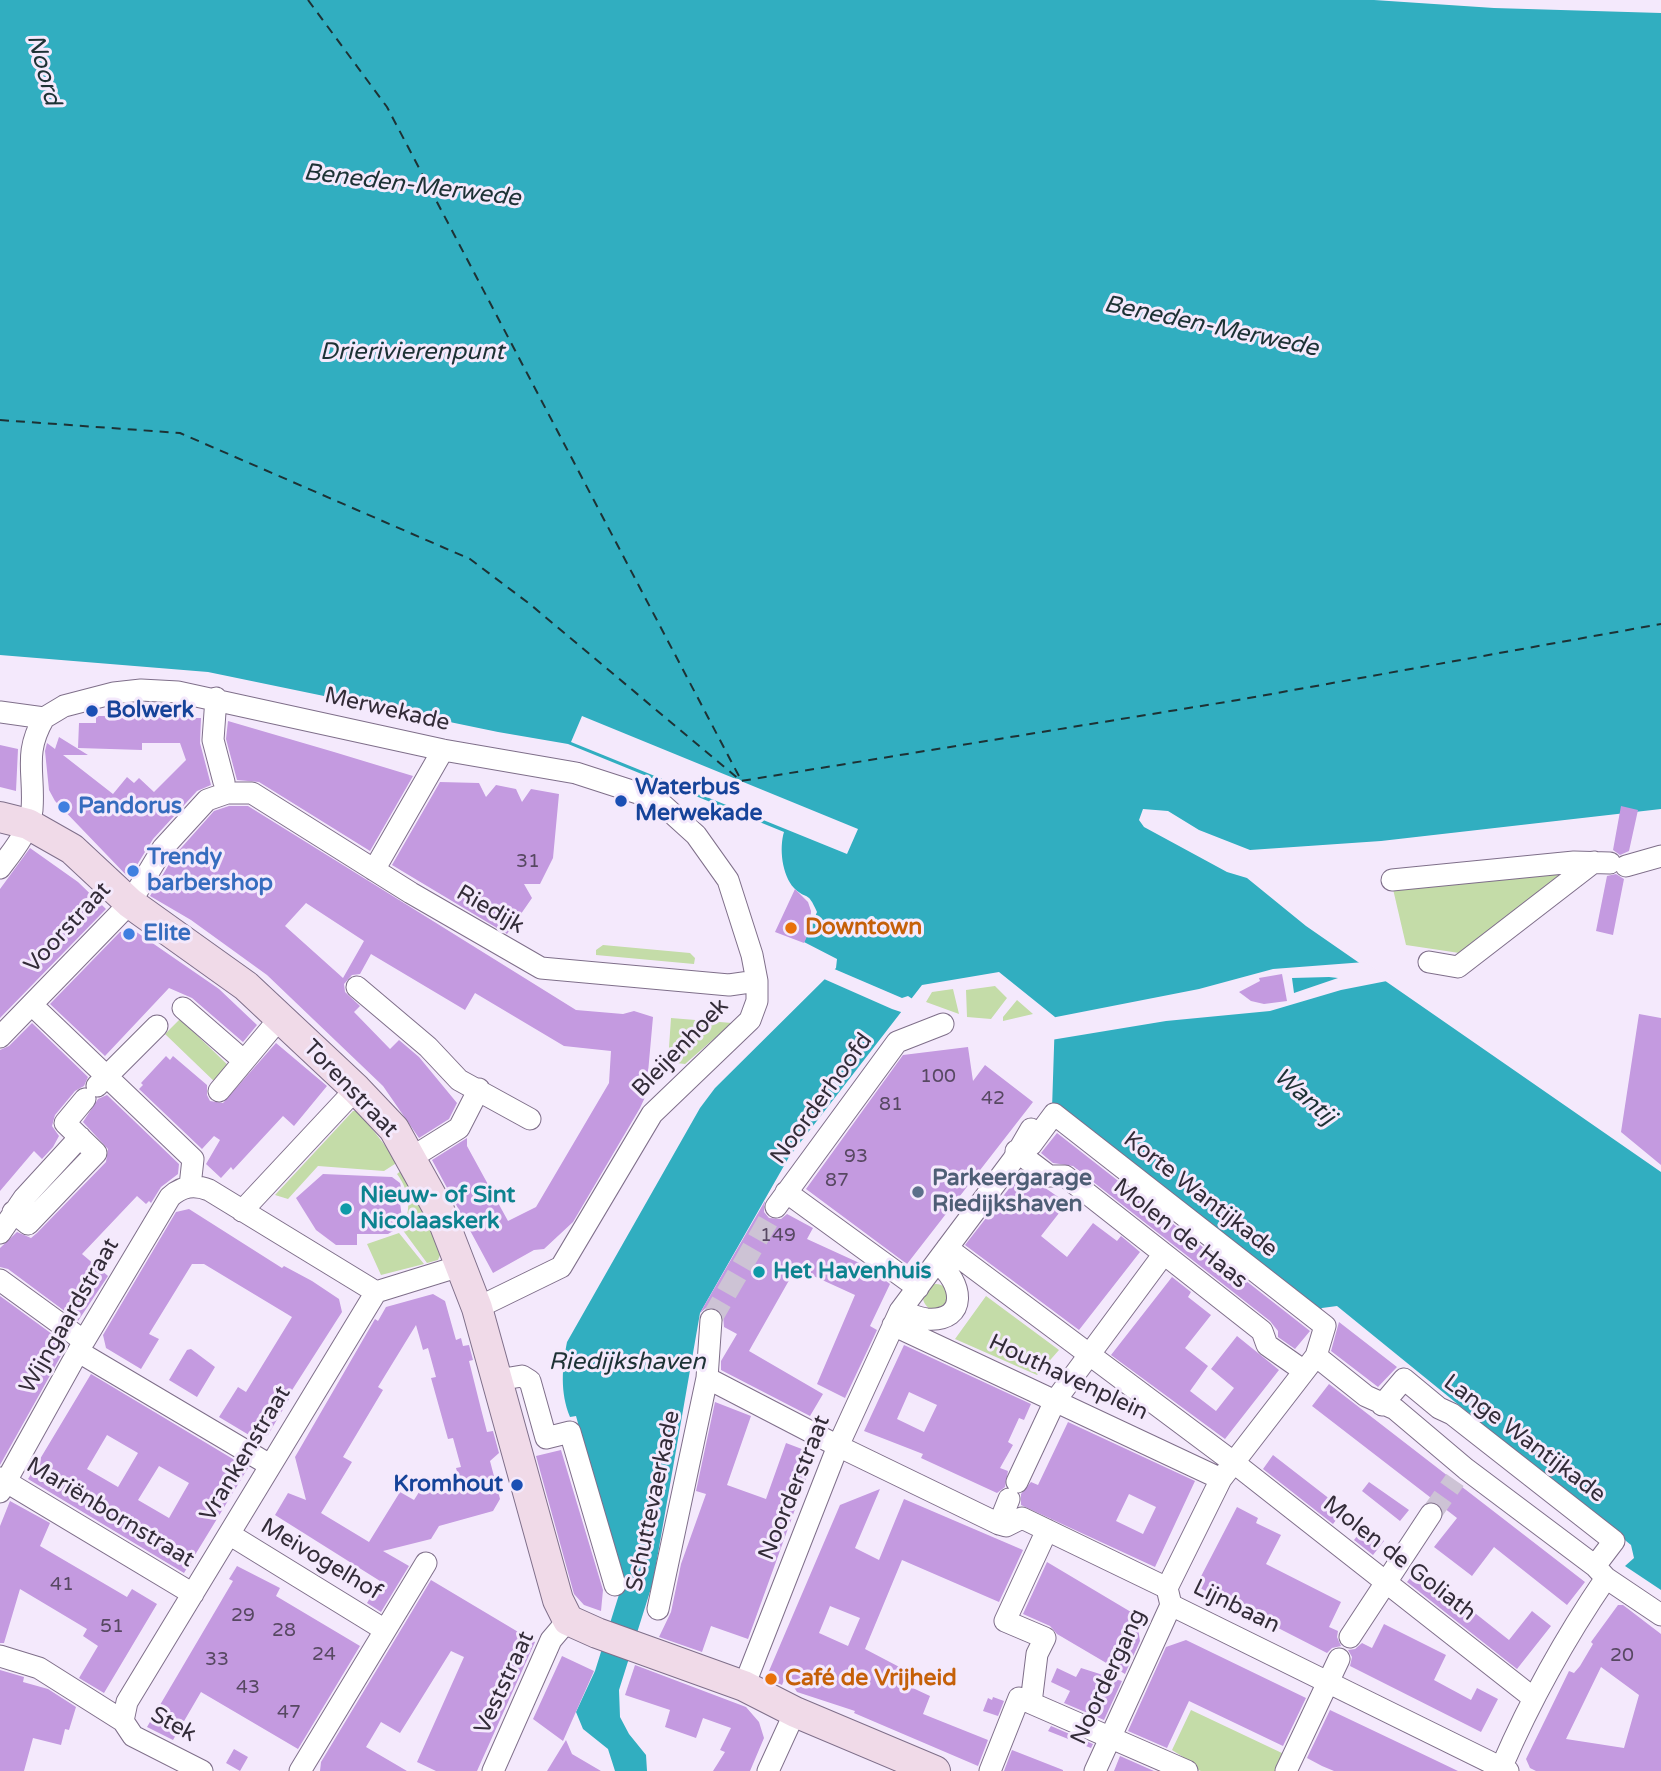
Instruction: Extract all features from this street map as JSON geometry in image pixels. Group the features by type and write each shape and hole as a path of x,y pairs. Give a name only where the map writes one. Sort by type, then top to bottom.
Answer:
{"street":[{"name":"Merwekade","path":"44,718 64,706 114,693 153,691 216,698 443,750 576,774 644,794 664,806 696,835 728,880"},
{"path":"216,698 213,740 225,788"},
{"path":"0,712 44,718 33,738 32,811 14,821 0,868"},
{"path":"374,870 443,750"},
{"name":"Riedijk","path":"225,788 252,793 374,870 541,968 729,985 757,981"},
{"name":"Voorstraat","path":"0,1037 130,903 163,848 207,800 225,788"},
{"name":"Torenstraat","path":"14,821 72,849 130,903 246,986 356,1088 394,1129 439,1210 477,1308 558,1600 568,1620"},
{"path":"1392,880 1610,864 1661,856"},
{"path":"1429,962 1458,967 1610,864"},
{"name":"Bleijenhoek","path":"477,1308 561,1267 652,1114 750,1020 757,1001 757,981 728,880"},
{"path":"357,987 428,1047 459,1080 530,1119"},
{"path":"32,1005 96,1087 192,1159 190,1186 209,1190 376,1292 460,1266"},
{"path":"183,1008 244,1061"},
{"path":"219,1091 280,1018"},
{"name":"Noorderhoofd","path":"918,1288 781,1200 897,1042 943,1024"},
{"path":"0,1233 13,1212 28,1224 96,1153 65,1123 96,1087 157,1026"},
{"path":"242,1211 356,1088"},
{"path":"411,1158 459,1128 479,1089"},
{"name":"Noorderstraat","path":"744,1686 838,1446 896,1318 1013,1160 1041,1114"},
{"name":"Korte Wantijkade","path":"1021,1145 1031,1145 1054,1114 1325,1326 1310,1364"},
{"name":"Molen de Haas","path":"1021,1145 1049,1176 1065,1176 1262,1331 1268,1345 1310,1364"},
{"name":"Wijngaardstraat","path":"2,1484 170,1197 190,1186"},
{"path":"896,1318 942,1317 952,1310 959,1300 960,1291 946,1269 942,1255"},
{"name":"Houthavenplein","path":"942,1255 1087,1355 1227,1471"},
{"path":"999,1524 1055,1401 1163,1255"},
{"path":"0,1280 82,1346 268,1464"},
{"name":"Vrankenstraat","path":"123,1721 127,1702 229,1534 268,1464 376,1292"},
{"name":"Houthavenplein","path":"896,1318 1055,1401 1227,1471"},
{"name":"Schuttevaerkade","path":"658,1609 707,1378 711,1320"},
{"path":"1310,1364 1382,1405 1395,1409 1460,1475 1661,1615"},
{"name":"Noordergang","path":"1095,1771 1169,1596 1227,1471 1310,1364"},
{"path":"498,1380 522,1376 530,1381 546,1438 570,1432 615,1585"},
{"name":"Lijnbaan","path":"707,1378 838,1446 999,1524 1006,1526 1022,1518 1047,1530 1328,1681 1505,1768"},
{"name":"Lange Wantijkade","path":"1382,1405 1404,1379 1439,1408 1452,1414 1615,1541 1600,1572"},
{"name":"Molen de Goliath","path":"1227,1471 1385,1583 1532,1697"},
{"name":"Mariënbornstraat","path":"2,1484 193,1594"},
{"path":"1350,1637 1431,1514"},
{"path":"1031,1703 1037,1654 1045,1638 1005,1620 1047,1530"},
{"name":"Meivogelhof","path":"229,1534 385,1630"},
{"path":"300,1771 426,1563"},
{"path":"1505,1768 1532,1697 1600,1572"},
{"path":"568,1620 639,1650 744,1686 795,1712 936,1771"},
{"name":"Veststraat","path":"493,1771 551,1640 568,1620"},
{"name":"Stek","path":"0,1656 39,1668 123,1721 133,1736 202,1771"},
{"path":"1286,1771 1339,1659"},
{"path":"990,1771 1019,1698 1188,1771"},
{"path":"768,1771 795,1712"}],"green space":[{"path":"1579,867 1466,954 1406,945 1393,889"},
{"path":"603,945 690,953 695,958 694,964 596,955 596,950"},
{"path":"995,986 1007,998 991,1019 967,1017 966,990"},
{"path":"953,989 959,1014 926,1002 932,992"},
{"path":"1017,1000 1033,1014 1003,1021 1003,1017"},
{"path":"671,1018 732,1023 685,1064 668,1062"},
{"path":"180,1019 233,1070 218,1085 165,1034"},
{"path":"353,1111 358,1111 398,1162 384,1171 318,1166 288,1199 275,1195"},
{"path":"403,1169 427,1216 441,1253 438,1260 427,1263 402,1229 408,1201 405,1187 397,1174"},
{"path":"399,1233 424,1264 381,1275 367,1244"},
{"path":"936,1284 945,1288 949,1297 945,1306 936,1310 927,1306 923,1297 927,1288"},
{"path":"986,1296 1059,1350 1037,1375 955,1339"},
{"path":"1191,1710 1284,1754 1277,1771 1201,1771 1181,1763 1183,1757 1172,1750"}],"water":[{"path":"0,0 1374,0 1494,8 1661,13 1661,809 1381,841 1250,850 1199,830 1168,811 1143,809 1139,820 1144,827 1227,872 1247,878 1306,926 1661,1172 1661,1590 1625,1566 1634,1558 1631,1545 1337,1306 1322,1308 1316,1315 1052,1109 1055,1017 999,972 922,985 789,1157 700,1313 653,1582 619,1690 620,1717 629,1734 646,1755 647,1771 615,1771 608,1749 583,1729 576,1712 595,1671 622,1585 576,1416 570,1417 565,1398 563,1371 567,1342 700,1108 715,1088 836,968 837,959 804,942 817,912 811,900 790,883 784,869 784,832 568,744 208,672 0,655"}],"pier":[{"path":"582,716 858,829 847,854 571,742"},
{"path":"1365,962 1392,980 1341,990 1270,1011 1166,1021 1051,1040 1051,1018 1199,989 1273,969","holes":["1292,978 1338,978 1294,993"]},
{"path":"832,968 902,998 908,996 914,1000 904,1013 892,1009 824,979"}],"building":[{"path":"139,709 189,711 189,718 201,718 200,743 211,785 197,791 153,839 129,878 55,801 49,790 45,751 47,743 55,749 59,737 88,755 63,755 113,794 127,777 134,783 139,778 154,792 186,760 180,743 142,743 142,750 78,748 79,723 96,723 96,716 139,716"},
{"path":"228,721 413,776 370,851 259,782 237,780 226,739"},
{"path":"0,745 18,749 16,791 0,787"},
{"path":"440,782 479,783 486,797 496,785 516,789 522,802 531,789 559,794 553,858 540,884 524,884 532,898 507,934 392,865"},
{"path":"229,806 248,806 576,1010 623,1014 634,1011 653,1017 646,1095 640,1108 573,1222 544,1249 534,1250 493,1273 432,1160 467,1138 467,1146 508,1221 536,1207 609,1083 611,1051 564,1046 475,993 465,1010 371,954 360,974 352,975 344,984 345,992 360,1006 354,1012 390,1049 399,1040 419,1057 457,1103 449,1119 419,1138 383,1086 267,975 191,920 150,896 174,856 214,811","holes":["306,903 364,941 343,978 285,926"]},
{"path":"1621,806 1638,810 1629,851 1620,855 1613,850"},
{"path":"30,848 78,882 106,909 0,1018 0,889"},
{"path":"1616,874 1624,879 1613,935 1596,931 1607,876"},
{"path":"795,889 808,902 811,911 810,930 804,943 775,932"},
{"path":"135,931 219,989 257,1025 243,1042 192,998 169,988 105,1056 50,1004 120,932"},
{"path":"1282,974 1287,1001 1264,1004 1251,1001 1239,992 1260,981 1259,978"},
{"path":"1639,1014 1661,1018 1661,1165 1621,1132"},
{"path":"32,1023 88,1077 84,1086 75,1091 55,1115 52,1126 59,1136 53,1147 42,1159 34,1151 0,1191 0,1050 9,1046"},
{"path":"276,1043 327,1086 294,1126 283,1116 233,1170 231,1167 221,1178 206,1164 220,1140 214,1136 202,1149 139,1089 143,1085 141,1083 166,1056 170,1060 173,1056 207,1085 210,1101 223,1103"},
{"path":"968,1047 973,1081 985,1065 1033,1102 907,1264 806,1189 903,1055"},
{"path":"107,1095 179,1164 178,1174 161,1187 151,1203 149,1201 146,1204 137,1196 82,1254 108,1276 78,1321 8,1269 0,1267 0,1248 17,1232 31,1238 106,1162 108,1149 83,1122 98,1099"},
{"path":"1057,1133 1310,1331 1295,1349 1278,1337 1278,1331 1270,1321 1073,1166 1053,1163 1041,1153"},
{"path":"1022,1172 1067,1203 1041,1236 1067,1257 1093,1223 1117,1241 1121,1236 1140,1252 1079,1330 965,1245"},
{"name":"Nieuw- of Sint Nicolaaskerk","path":"323,1174 392,1177 400,1183 403,1195 399,1195 402,1218 398,1228 388,1234 357,1234 357,1245 336,1245 316,1230 296,1198"},
{"path":"765,1201 764,1212 769,1218 781,1219 787,1214 813,1228 807,1239 866,1266 890,1284 870,1326 877,1330 845,1398 817,1384 855,1295 796,1268 749,1351 823,1394 810,1416 721,1370 721,1361 737,1334 724,1327 723,1315 718,1309 706,1308 700,1313"},
{"path":"189,1209 282,1268 284,1266 312,1281 339,1299 342,1312 287,1398 289,1399 268,1435 254,1438 219,1417 238,1387 246,1392 292,1317 204,1264 192,1264 149,1334 159,1339 141,1369 106,1348 103,1335 176,1212"},
{"path":"1172,1277 1191,1292 1188,1297 1211,1315 1185,1348 1208,1366 1190,1391 1216,1411 1234,1388 1211,1369 1237,1336 1279,1370 1225,1439 1111,1355"},
{"path":"433,1294 445,1301 456,1340 461,1338 463,1346 469,1345 473,1360 469,1361 487,1432 493,1431 499,1453 490,1461 500,1499 493,1511 439,1526 431,1539 383,1551 409,1566 381,1612 367,1603 380,1581 275,1515 288,1493 306,1500 295,1457 375,1319 378,1321 386,1307","holes":["416,1325 423,1350 428,1348 436,1377 431,1378 448,1439 453,1438 461,1467 456,1468 459,1479 421,1489 414,1500 400,1492 369,1542 321,1513 352,1462 343,1457 383,1390 378,1387"]},
{"path":"0,1296 67,1345 0,1465"},
{"path":"1339,1322 1397,1367 1378,1387 1331,1351"},
{"path":"904,1345 1031,1404 1024,1420 1019,1418 1008,1442 1013,1445 1000,1468 1008,1471 1005,1487 997,1493 921,1458 923,1454 864,1431","holes":["909,1392 937,1405 924,1432 897,1419"]},
{"path":"191,1349 215,1367 197,1397 169,1380 187,1350"},
{"path":"91,1374 248,1468 184,1573 28,1479","holes":["107,1435 138,1453 118,1487 87,1469","159,1466 189,1483 169,1518 138,1500"]},
{"path":"1329,1384 1585,1582 1567,1605 1494,1547 1472,1576 1434,1547 1457,1518 1312,1406"},
{"path":"715,1402 751,1416 727,1485 766,1499 786,1443 815,1454 748,1639 711,1626 702,1652 659,1637 671,1612 681,1564 706,1494 696,1491"},
{"path":"1068,1422 1195,1481 1155,1567 1021,1505 1021,1494 1031,1482 1038,1485","holes":["1129,1494 1156,1507 1143,1534 1116,1521"]},
{"path":"561,1450 603,1590 601,1611 584,1605 574,1594 536,1456"},
{"path":"1273,1455 1344,1510 1333,1524 1263,1469"},
{"path":"1369,1482 1409,1510 1400,1521 1362,1491"},
{"path":"880,1489 855,1548 879,1560 904,1499 1023,1550 999,1602 902,1560 865,1649 907,1671 902,1683 930,1696 923,1714 988,1740 978,1766 854,1713 855,1711 797,1692 786,1675 782,1685 766,1678 840,1505","holes":["830,1606 860,1618 848,1646 819,1633"]},
{"path":"10,1501 50,1523 40,1546 127,1597 132,1589 157,1604 104,1693 79,1678 98,1646 83,1636 87,1629 20,1589 4,1643 0,1643 0,1526"},
{"path":"1237,1507 1258,1518 1256,1523 1281,1535 1266,1564 1341,1602 1329,1627 1338,1631 1337,1637 1341,1646 1332,1648 1327,1653 1196,1586"},
{"path":"1365,1526 1384,1541 1373,1555 1354,1540"},
{"path":"1047,1562 1136,1615 1140,1641 1125,1674 1057,1634 1050,1626 1023,1614"},
{"path":"237,1566 280,1588 276,1596 360,1646 298,1749 201,1692 173,1740 147,1727 233,1581 229,1579"},
{"path":"1418,1568 1509,1640 1532,1611 1551,1626 1517,1669 1407,1582"},
{"path":"431,1580 535,1642 477,1771 436,1771 417,1762 464,1657 451,1651 400,1733 381,1722 366,1747 407,1771 320,1771 321,1762"},
{"path":"1618,1605 1623,1605 1661,1634 1661,1771 1536,1771 1530,1768 1526,1759 1569,1671 1574,1673 1580,1666 1593,1644 1591,1642","holes":["1601,1667 1639,1695 1624,1748 1566,1739"]},
{"path":"1384,1624 1446,1655 1434,1680 1471,1700 1477,1688 1498,1699 1481,1732 1350,1666 1352,1657 1348,1650 1355,1649 1362,1643 1372,1648"},
{"path":"1186,1640 1306,1698 1283,1746 1189,1701 1167,1748 1128,1731 1166,1647"},
{"path":"562,1656 594,1671 563,1741 533,1719"},
{"path":"635,1665 746,1707 759,1722 764,1738 750,1771 713,1771 725,1752 720,1750 731,1728 703,1718 696,1738 665,1727 670,1710 625,1695"},
{"path":"1057,1668 1076,1677 1081,1668 1122,1681 1104,1720 1064,1703 1070,1691 1051,1682"},
{"path":"0,1670 24,1677 23,1682 48,1689 76,1707 69,1730 65,1729 61,1745 33,1738 24,1771 0,1771"},
{"path":"993,1697 1004,1701 998,1716 983,1711 988,1698 992,1700"},
{"path":"1330,1710 1458,1771 1334,1771 1322,1766 1307,1758"},
{"path":"1051,1726 1093,1744 1091,1748 1048,1731"},
{"path":"566,1740 572,1754 601,1771 547,1771"},
{"path":"234,1749 248,1757 240,1771 226,1763"},
{"path":"1012,1750 1063,1770 1063,1771 1004,1771"},
{"path":"1120,1756 1154,1771 1114,1771"}],"ferry route":[{"path":"308,0 387,107 741,780"},
{"path":"0,420 180,433 470,559 531,605 741,781 1238,700 1661,624"}],"tunnel":[{"path":"711,1320 776,1207"},
{"path":"1431,1514 1455,1480"}],"place":[{"name":"Bolwerk","path":"92,711"},
{"name":"Waterbus Merwekade","path":"621,801"},
{"name":"Pandorus","path":"64,807"},
{"name":"Trendy barbershop","path":"133,871"},
{"name":"Downtown","path":"791,928"},
{"name":"Elite","path":"129,934"},
{"name":"Parkeergarage Riedijkshaven","path":"918,1192"},
{"name":"Nieuw- of Sint Nicolaaskerk","path":"346,1209"},
{"name":"Het Havenhuis","path":"759,1272"},
{"name":"Kromhout","path":"517,1485"},
{"name":"Café de Vrijheid","path":"771,1679"}],"water label":[{"name":"Noord","path":"43,70"},
{"name":"Beneden-Merwede","path":"412,186"},
{"name":"Beneden-Merwede","path":"1211,327"},
{"name":"Drierivierenpunt","path":"412,353"},
{"name":"Wantij","path":"1304,1097"},
{"name":"Riedijkshaven","path":"627,1363"}]}
